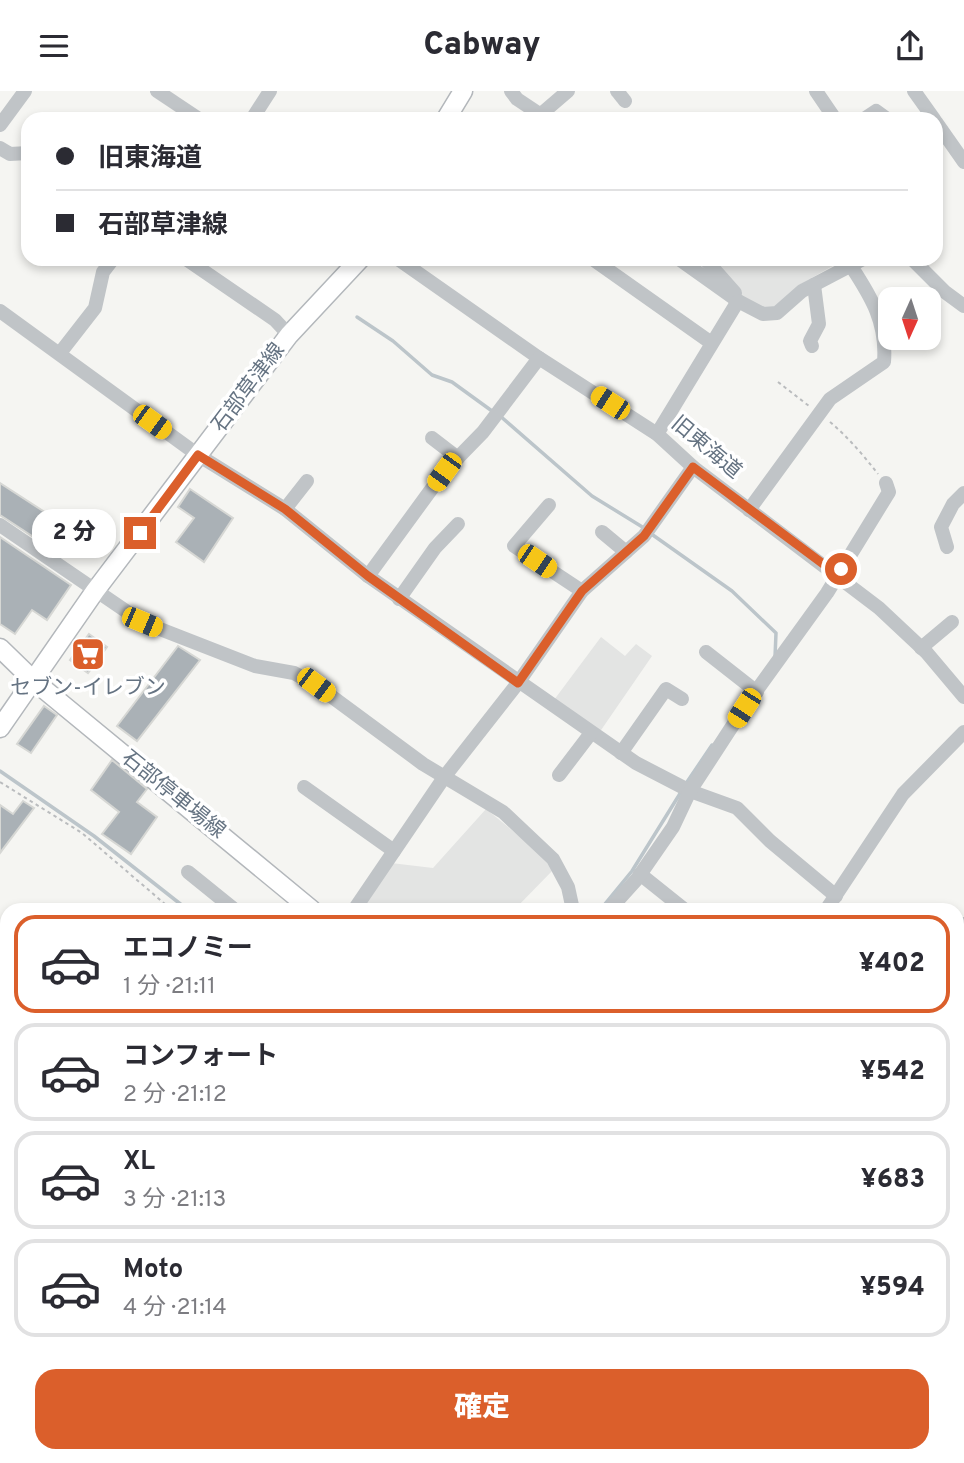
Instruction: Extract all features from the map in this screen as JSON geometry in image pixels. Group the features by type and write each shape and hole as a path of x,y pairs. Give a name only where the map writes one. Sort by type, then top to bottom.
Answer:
{"main road":[{"path":"450,112 463,91"},
{"name":"石部草津線","path":"0,728 95,591 289,335 353,266"},
{"name":"石部停車場線","path":"0,647 34,681 304,903"}],"street":[{"path":"2,117 25,91"},
{"path":"157,91 188,112"},
{"path":"256,112 270,91"},
{"path":"511,91 517,99 536,112"},
{"path":"549,112 568,91"},
{"path":"816,91 830,112"},
{"path":"914,91 929,112"},
{"path":"943,132 964,162"},
{"path":"0,148 10,154 21,153"},
{"path":"60,353 95,308 103,272 108,266"},
{"path":"196,266 275,320 289,335"},
{"name":"旧東海道","path":"408,266 540,358 656,434 693,467 838,575 921,648 964,697"},
{"path":"602,266 710,342"},
{"path":"689,266 738,301 763,314 777,313 814,285 851,266"},
{"path":"714,266 735,291 738,301"},
{"path":"749,510 818,412 830,399 884,362 886,341 880,316 858,266"},
{"path":"919,266 945,292 964,306"},
{"path":"812,346 810,341 819,324 814,285"},
{"path":"656,434 710,342 738,301"},
{"path":"2,317 60,353 198,455 285,509 399,599 591,733 690,791 737,808 770,841 836,895"},
{"path":"368,576 458,458 483,432 540,358"},
{"path":"432,437 458,458"},
{"path":"359,903 445,776 518,683 582,591 644,536 693,467"},
{"path":"285,509 307,481"},
{"path":"615,903 640,874 673,827 690,791 838,575 889,492 886,483"},
{"path":"947,547 941,527 953,504 964,493"},
{"path":"549,505 514,546 582,591"},
{"path":"399,599 435,548 458,524"},
{"path":"0,525 142,622 255,666 294,673 316,685 423,764 503,812 553,859 568,887 571,903"},
{"path":"602,532 626,552"},
{"path":"921,648 952,622"},
{"path":"706,652 757,692"},
{"path":"621,753 666,689 682,699"},
{"path":"831,903 903,794 964,732"},
{"path":"559,775 591,733"},
{"path":"312,787 394,851"},
{"path":"188,872 226,903"},
{"path":"640,874 676,903"}],"path":[{"path":"778,382 847,436 853,448 886,483"},
{"path":"0,782 82,833 164,903"}],"shaded area":[{"path":"720,266 833,266 799,285 777,308 762,309 744,300"},
{"path":"601,637 625,656 636,644 652,656 599,733 554,700"},
{"path":"486,809 545,857 554,869 521,903 363,903 391,863 433,868"}],"building":[{"path":"0,483 80,535 74,550 67,545 61,555 0,515"},
{"path":"190,489 233,518 204,562 176,542 194,518 178,507"},
{"path":"0,537 71,585 47,620 32,610 15,634 0,624"},
{"name":"セブン-イレブン","path":"89,634 107,647 88,673 70,660"},
{"path":"178,646 200,660 137,741 117,726"},
{"path":"44,706 57,715 31,753 17,744"},
{"path":"112,760 147,789 137,802 157,817 131,854 102,834 119,812 91,790"},
{"path":"23,801 34,808 0,853 0,805 13,814"}],"waterway":[{"path":"357,317 393,341 432,375 452,382 492,411"},
{"path":"499,415 592,496 644,528"},
{"path":"650,533 732,591 776,633 775,657"},
{"path":"685,785 712,745"},
{"path":"0,771 94,836 179,903"},
{"path":"606,903 632,871 681,792"}],"place":[{"name":"セブン-イレブン","path":"88,654"}],"route":[{"path":"140,533 198,455 285,509 368,576 518,683 582,591 644,536 693,467 838,575 841,569"}]}
